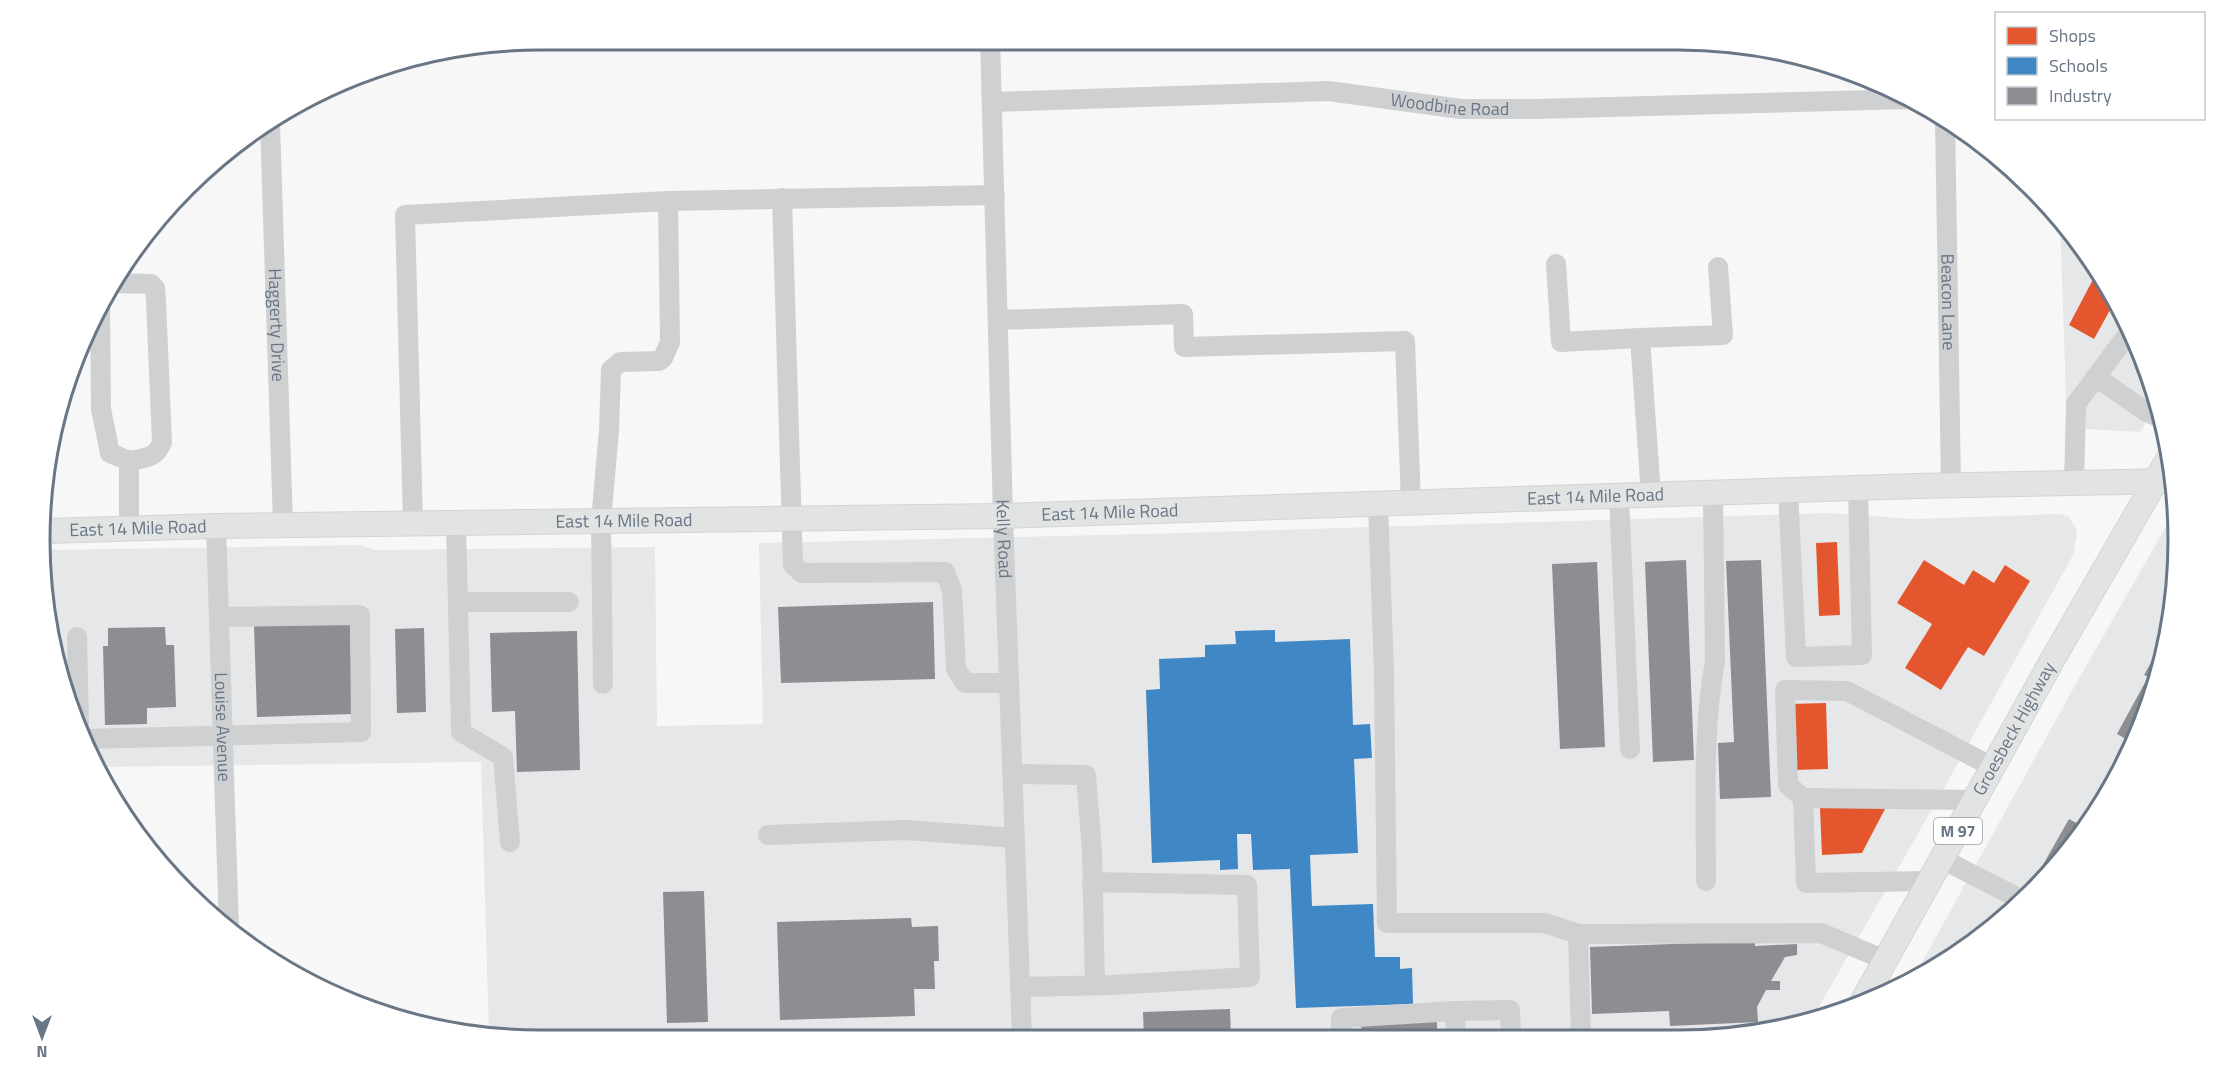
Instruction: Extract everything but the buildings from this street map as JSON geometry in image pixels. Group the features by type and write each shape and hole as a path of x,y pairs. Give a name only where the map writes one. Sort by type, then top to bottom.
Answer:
{"main road":[{"name":"East 14 Mile Road","path":"50,531 216,526 1003,516 1788,490 2164,482"},
{"name":"Groesbeck Highway","path":"1868,990 1993,766 2164,483"}],"street":[{"name":"Kelly Road","path":"990,50 1003,516 1022,1030"},
{"name":"Woodbine Road","path":"992,102 1328,91 1461,109 1893,99"},
{"name":"Beacon Lane","path":"1945,129 1951,486"},
{"name":"Haggerty Drive","path":"270,130 283,525"},
{"path":"413,524 405,215 668,201 995,195"},
{"path":"782,198 793,565 802,573 945,572 952,590 956,669 965,683 1009,683"},
{"path":"603,684 601,521 609,430 611,370 620,362 658,361 663,358 670,342 668,201"},
{"path":"1556,264 1561,342 1723,336 1718,267"},
{"path":"100,323 101,409 110,453 129,461 151,457 159,451 162,442 155,288 151,285 122,283"},
{"path":"998,320 1183,314 1184,347 1405,341 1411,503"},
{"path":"1640,338 1651,495"},
{"path":"2074,484 2076,404 2124,338"},
{"path":"2096,376 2151,414"},
{"path":"129,461 129,529"},
{"path":"1788,490 1796,657 1807,657 1862,655 1858,488"},
{"path":"1706,881 1706,768 1710,686 1714,661 1713,493"},
{"path":"1619,496 1630,749"},
{"path":"1378,504 1384,673 1387,923 1545,923 1578,934 1821,933 1885,960"},
{"path":"456,523 461,732 503,757 510,842"},
{"name":"Louise Avenue","path":"216,526 229,918"},
{"path":"458,602 568,602"},
{"path":"92,739 361,732 360,615 219,617"},
{"path":"77,637 79,706"},
{"path":"1975,800 1803,798 1788,785 1785,690 1847,691 1993,766"},
{"path":"1013,774 1086,775 1095,985"},
{"path":"1803,798 1806,883 1929,881"},
{"path":"768,835 906,830 1015,837"},
{"path":"1942,859 2013,896"},
{"path":"1020,987 1250,977 1247,885 1092,882"},
{"path":"1578,934 1581,1030"},
{"path":"1341,1030 1341,1018 1510,1010 1511,1030"},
{"path":"1455,1011 1456,1030"}],"shaded area":[{"path":"2060,234 2085,267 2117,323 2130,352 2151,414 2140,432 2067,428"},
{"path":"1830,513 1913,519 2060,514 2069,517 2077,534 2073,555 1943,790 1818,1009 1773,1020 1741,1025 1678,1030 540,1030 489,1026 481,762 106,767 87,727 66,666 54,603 50,550 358,545 376,550 655,547 657,726 763,724 759,543 1146,534"},
{"path":"2167,525 2163,603 2151,666 2130,727 2102,784 2066,838 2024,886 1976,928 1921,965 2073,689"}]}
